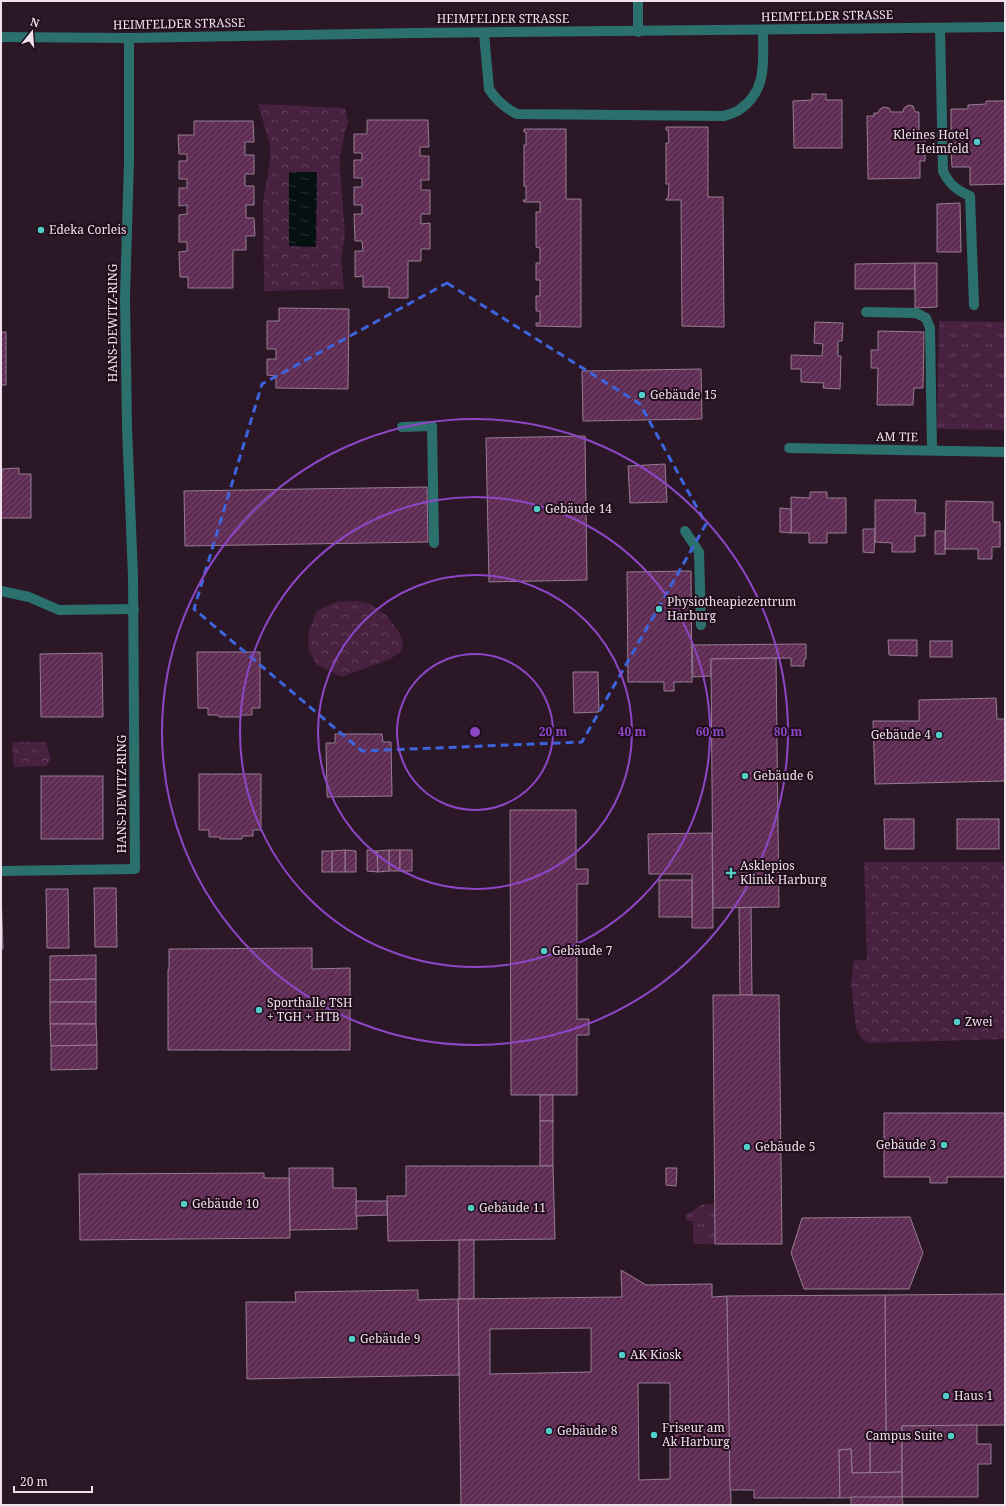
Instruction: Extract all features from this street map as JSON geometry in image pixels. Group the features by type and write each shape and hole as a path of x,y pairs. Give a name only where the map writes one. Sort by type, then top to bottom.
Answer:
{"street":[{"path":"638,1 638,32"},
{"path":"940,28 943,171 954,188 961,193 970,196 974,305"},
{"name":"HEIMFELDER STRASSE","path":"1,37 129,38 484,32 1005,28"},
{"path":"484,32 489,88 502,105 517,114 724,116 739,111 756,92 761,82 763,69 763,30"},
{"name":"HANS-DEWITZ-RING","path":"1,871 135,868 134,609 127,427 125,297 129,162 129,38"},
{"path":"866,312 916,313 926,318 930,328 932,450"},
{"path":"402,426 432,426 434,543"},
{"name":"AM TIE","path":"789,448 1005,452"},
{"path":"685,531 700,552 701,625"},
{"path":"1,591 29,597 59,610 134,609"}],"highlighted area":[{"path":"447,283 640,404 706,524 582,742 362,751 194,609 262,384"}],"green space":[{"path":"258,104 345,108 348,122 340,156 345,235 341,259 344,289 264,291 263,202 270,161 270,144"},
{"path":"939,321 1005,322 1005,430 937,429"},
{"path":"356,601 370,604 387,616 399,632 403,641 402,651 390,659 342,677 316,664 308,648 309,630 317,611 336,602"},
{"path":"12,742 46,742 51,760 46,766 14,767"},
{"path":"864,862 1005,862 1005,1039 869,1043 862,1039 856,1029 851,983 854,960 867,960"},
{"path":"703,1204 715,1205 715,1244 693,1244 693,1222 686,1220 686,1215"}],"water":[{"path":"289,172 317,172 316,247 289,246"}],"building":[{"path":"812,94 826,94 826,100 842,100 842,148 794,148 793,101 812,100"},
{"name":"Kleines Hotel Heimfeld","path":"986,101 1005,101 1005,184 970,185 970,167 952,167 950,134 951,109 968,109 968,105 986,104"},
{"path":"909,105 913,106 915,112 919,112 919,139 925,139 925,161 920,161 920,178 868,179 867,116 874,116 874,113 878,113 880,109 884,107 889,108 891,112 903,112 904,108"},
{"path":"367,120 428,120 429,147 420,147 420,156 429,156 429,180 421,180 421,190 430,190 430,214 421,214 421,224 430,223 430,249 421,249 421,261 408,261 408,298 389,298 389,287 363,287 363,276 355,277 355,251 363,251 362,241 355,241 354,214 362,214 362,205 354,205 354,187 362,187 362,178 354,178 354,160 362,160 362,153 354,153 354,134 367,134"},
{"path":"194,121 253,121 254,142 245,142 245,155 254,155 254,174 245,174 245,186 254,186 254,205 246,205 246,218 254,218 255,236 246,236 246,250 233,250 233,288 188,288 188,277 180,277 179,252 187,251 187,242 179,242 179,215 187,214 187,205 179,206 179,188 187,188 187,179 179,179 179,161 187,161 187,154 179,154 178,135 194,135"},
{"path":"666,127 708,127 708,197 723,197 724,327 682,326 681,200 666,200 668,198 669,184 666,184 666,143 669,143 668,130 666,130"},
{"path":"524,129 566,129 566,199 581,199 581,327 536,326 536,323 540,323 540,311 536,311 536,296 540,296 540,280 536,280 536,263 540,263 540,248 536,247 536,212 540,212 540,202 524,202 523,200 526,200 526,186 524,186 524,145 526,145 526,132 524,132"},
{"path":"960,203 961,252 937,252 937,204"},
{"path":"915,263 915,289 855,289 855,264"},
{"path":"915,263 937,263 937,307 915,308"},
{"path":"279,308 349,309 348,389 276,388 276,376 267,375 267,359 276,359 276,349 267,349 267,321 279,321"},
{"path":"815,322 843,323 842,341 838,341 838,356 841,356 840,389 823,388 824,383 801,382 801,369 791,369 791,355 822,356 823,344 814,343"},
{"path":"878,331 924,332 923,388 914,388 913,405 877,405 878,368 871,368 871,350 878,350"},
{"path":"1,332 6,332 6,385 1,385"},
{"name":"Gebäude 15","path":"701,369 702,419 583,421 582,371"},
{"name":"Gebäude 14","path":"585,436 587,580 489,582 486,438"},
{"path":"665,464 667,502 630,503 628,466"},
{"path":"19,468 19,474 31,474 31,518 1,518 2,469"},
{"path":"427,487 428,542 185,546 184,491"},
{"path":"810,492 827,492 827,498 846,498 846,533 827,533 827,543 809,543 809,533 791,533 791,497 810,498"},
{"path":"875,500 916,500 915,513 925,513 925,536 915,536 915,552 892,552 892,543 875,542"},
{"path":"946,501 993,502 993,522 1000,522 1000,547 992,547 992,559 978,559 978,549 945,549"},
{"path":"780,508 791,509 791,533 780,532"},
{"path":"863,529 875,529 874,553 863,552"},
{"path":"935,531 945,531 945,554 935,554"},
{"name":"Physiotheapiezentrum Harburg","path":"691,571 692,682 674,682 674,691 664,691 664,682 628,682 627,572"},
{"path":"888,640 917,640 917,656 889,655"},
{"path":"930,641 952,641 952,657 930,657"},
{"path":"806,644 806,659 804,659 804,666 791,666 791,658 711,659 711,676 693,677 692,645"},
{"path":"197,652 260,652 260,708 252,708 252,715 241,715 241,717 219,717 219,715 208,715 208,708 198,708"},
{"path":"102,653 103,717 41,717 40,654"},
{"name":"Gebäude 6","path":"776,658 779,907 713,908 711,659"},
{"path":"573,672 598,672 599,712 574,713"},
{"name":"Gebäude 4","path":"996,698 997,719 1005,719 1005,781 875,784 873,721 919,721 919,700"},
{"path":"335,734 382,734 383,742 391,742 392,796 327,797 326,743 335,743"},
{"path":"199,774 261,774 261,830 253,830 253,836 242,836 242,839 220,839 220,837 209,837 209,830 199,830"},
{"path":"41,776 103,776 103,839 41,839"},
{"name":"Gebäude 7","path":"510,810 576,810 576,869 588,869 588,884 577,884 577,1019 589,1019 589,1035 577,1035 577,1095 511,1095"},
{"path":"884,819 914,819 914,849 885,849"},
{"path":"957,819 999,819 999,849 957,849"},
{"path":"712,833 713,928 692,928 692,874 649,874 648,834"},
{"path":"345,850 356,851 356,872 345,872"},
{"path":"345,850 345,872 332,872 332,851"},
{"path":"367,850 377,851 378,872 367,871"},
{"path":"389,850 400,850 400,871 389,871"},
{"path":"389,850 389,871 378,872 377,851"},
{"path":"400,850 412,850 412,871 400,871"},
{"path":"322,851 332,851 332,872 322,872"},
{"path":"659,880 692,880 692,917 659,917"},
{"path":"94,888 116,888 117,947 95,947"},
{"path":"46,889 68,889 69,948 47,948"},
{"path":"1,890 3,949 1,949"},
{"path":"751,907 752,995 740,995 739,908"},
{"name":"Sporthalle TSH + TGH + HTB","path":"312,948 312,969 350,968 350,1050 168,1050 169,949"},
{"path":"96,955 96,979 50,980 50,956"},
{"path":"96,979 96,1002 50,1002 50,980"},
{"name":"Gebäude 5","path":"713,995 779,995 782,1244 715,1244"},
{"path":"50,1002 96,1002 96,1024 50,1024"},
{"path":"50,1024 96,1024 97,1045 51,1046"},
{"path":"97,1045 97,1069 51,1070 51,1046"},
{"path":"540,1095 553,1095 553,1121 540,1121"},
{"name":"Gebäude 3","path":"884,1113 1005,1113 1005,1177 947,1177 947,1183 930,1183 930,1177 884,1177"},
{"path":"540,1121 553,1121 553,1166 540,1166"},
{"name":"Gebäude 11","path":"406,1166 553,1166 555,1239 388,1241 387,1196 406,1196"},
{"path":"289,1168 333,1168 333,1188 356,1188 357,1229 290,1230"},
{"path":"666,1168 677,1168 676,1186 666,1185"},
{"name":"Gebäude 10","path":"264,1173 264,1178 289,1178 290,1238 80,1240 79,1174"},
{"path":"356,1201 387,1201 387,1215 356,1216"},
{"path":"910,1217 923,1253 909,1289 804,1289 791,1253 802,1218"},
{"path":"459,1240 474,1240 474,1299 459,1299"},
{"name":"Gebäude 8","path":"621,1270 646,1285 712,1284 712,1297 727,1296 731,1505 461,1505 458,1299 622,1297","holes":["591,1328 591,1372 490,1374 490,1329","638,1383 670,1383 670,1479 639,1480"]},
{"name":"Gebäude 9","path":"418,1290 418,1300 458,1299 459,1375 247,1379 246,1302 296,1302 295,1292"},
{"name":"Haus 1","path":"1005,1294 1005,1425 902,1426 902,1472 870,1473 870,1438 886,1438 885,1295"},
{"path":"885,1295 886,1438 870,1438 870,1473 852,1473 851,1449 839,1450 840,1498 754,1498 754,1490 730,1490 727,1296"},
{"path":"977,1425 977,1444 991,1444 991,1464 978,1464 978,1497 902,1497 902,1426"},
{"path":"851,1449 852,1473 902,1472 902,1497 840,1498 839,1450"},
{"path":"851,1497 902,1497 903,1505 851,1505"}],"place":[{"name":"Kleines Hotel Heimfeld","path":"977,142"},
{"name":"Edeka Corleis","path":"41,230"},
{"name":"Gebäude 15","path":"642,395"},
{"name":"Gebäude 14","path":"537,509"},
{"name":"Physiotheapiezentrum Harburg","path":"659,609"},
{"name":"Gebäude 4","path":"939,735"},
{"name":"Gebäude 6","path":"745,776"},
{"name":"Asklepios Klinik Harburg","path":"731,873"},
{"name":"Gebäude 7","path":"544,951"},
{"name":"Sporthalle TSH + TGH + HTB","path":"259,1010"},
{"name":"Zwei","path":"957,1022"},
{"name":"Gebäude 3","path":"944,1145"},
{"name":"Gebäude 5","path":"747,1147"},
{"name":"Gebäude 10","path":"184,1204"},
{"name":"Gebäude 11","path":"471,1208"},
{"name":"Gebäude 9","path":"352,1339"},
{"name":"AK Kiosk","path":"622,1355"},
{"name":"Haus 1","path":"946,1396"},
{"name":"Gebäude 8","path":"549,1431"},
{"name":"Friseur am Ak Harburg","path":"654,1435"},
{"name":"Campus Suite","path":"951,1436"}]}
